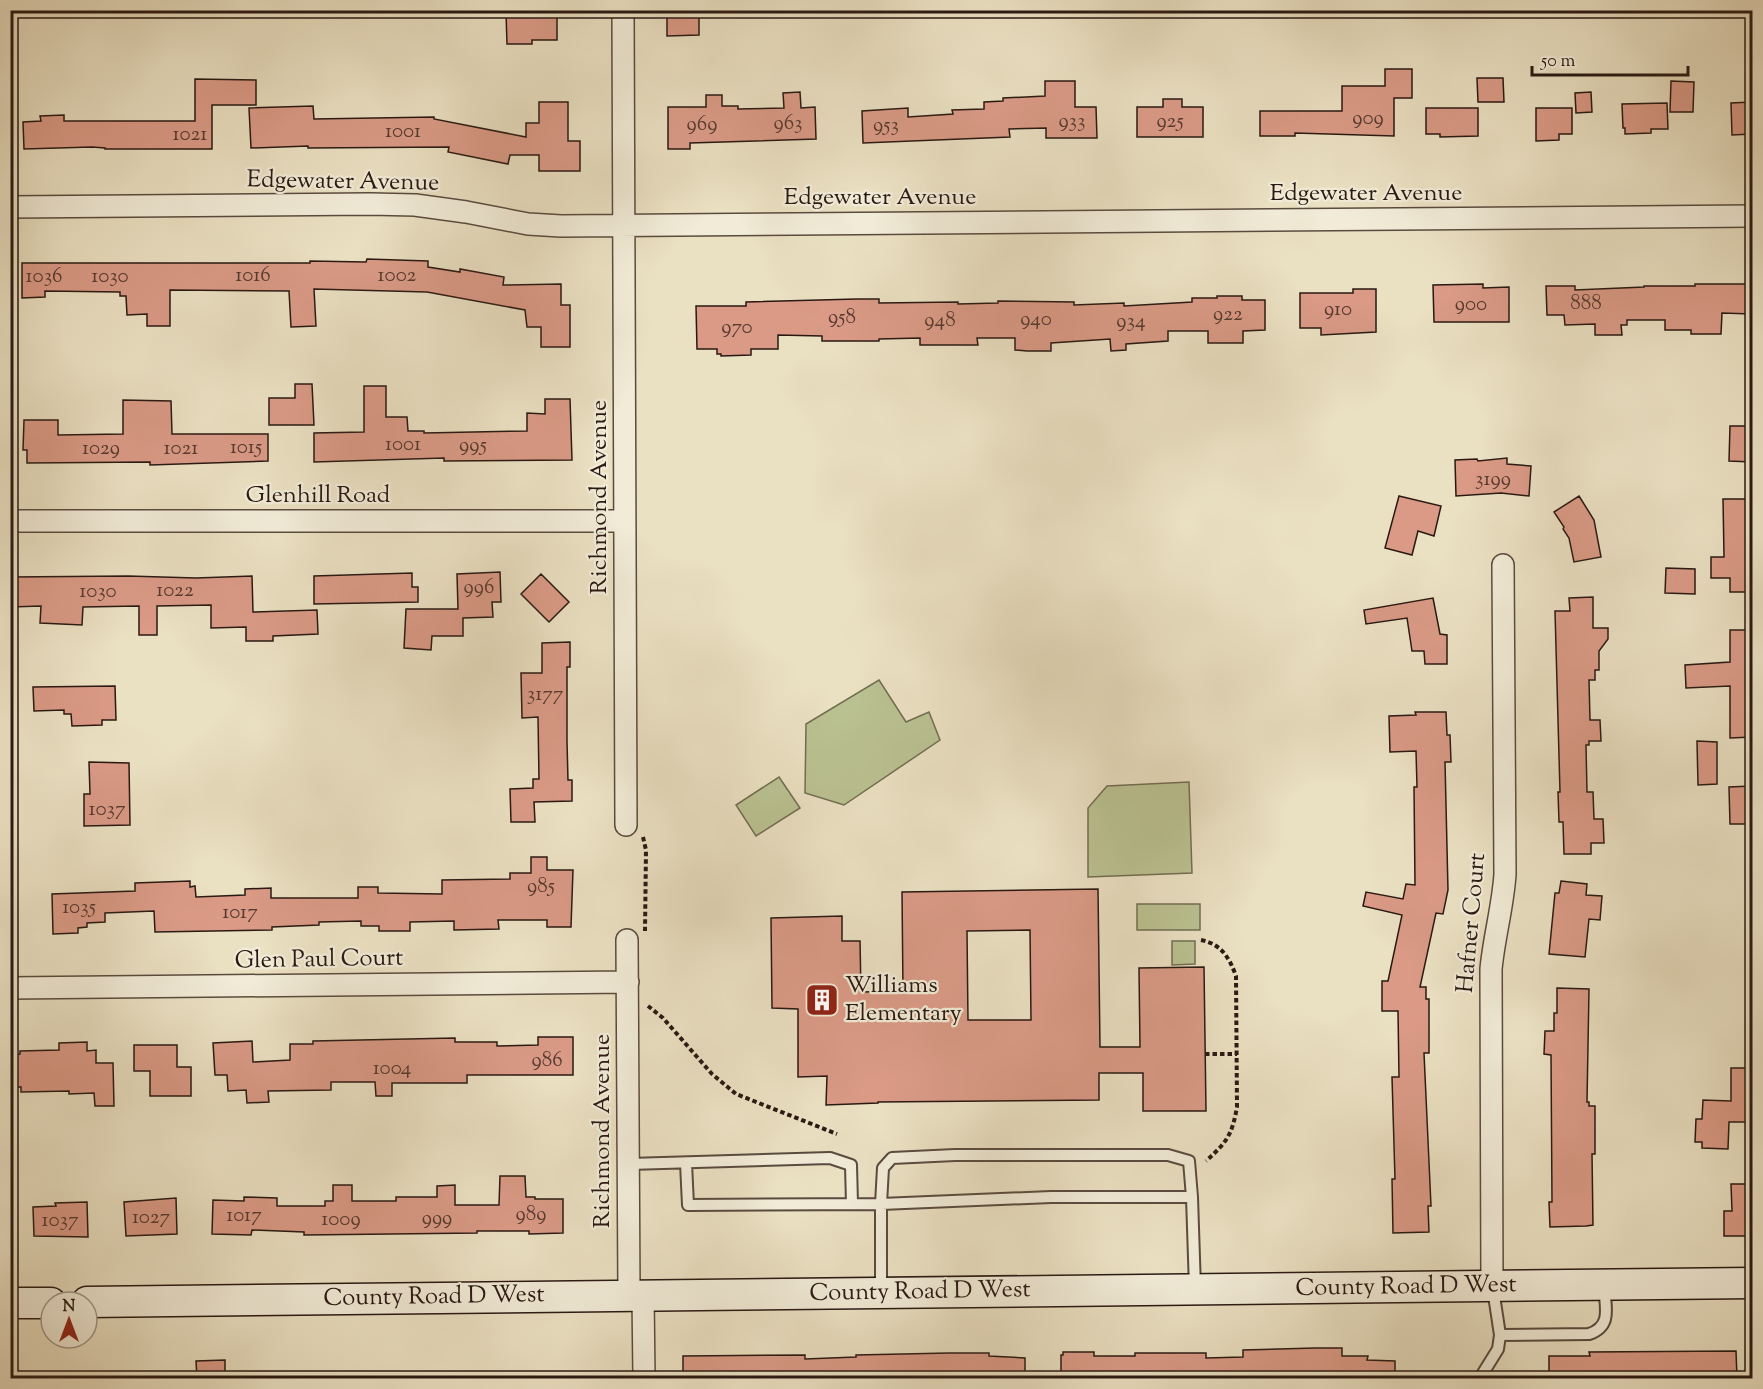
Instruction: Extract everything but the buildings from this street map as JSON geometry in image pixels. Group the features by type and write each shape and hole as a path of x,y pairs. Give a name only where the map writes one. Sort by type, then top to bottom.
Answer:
{"street":[{"name":"Richmond Avenue","path":"623,10 626,825"},
{"name":"Edgewater Avenue","path":"10,207 381,204 415,205 528,224 624,225 1752,216"},
{"name":"Glenhill Road","path":"10,521 625,521"},
{"name":"Hafner Court","path":"1492,1286 1491,969 1493,940 1505,874 1503,565"},
{"name":"Richmond Avenue","path":"636,938 628,990 628,1164 644,1378"},
{"name":"Glen Paul Court","path":"10,988 628,990"},
{"name":"County Road D West","path":"99,1302 1752,1283"},
{"path":"10,1303 39,1303"}],"lane":[{"path":"881,1292 883,1168 892,1158 955,1155 1168,1155 1189,1161 1195,1289"},
{"path":"628,1164 830,1158 851,1165 852,1203"},
{"path":"686,1163 688,1205 881,1203 1050,1197 1192,1197"},
{"path":"1500,1335 1589,1334 1598,1331 1606,1316 1604,1285"},
{"path":"1480,1378 1498,1349 1500,1335 1492,1286"}],"path":[{"path":"626,825 642,835 646,850 636,938"},
{"path":"1201,940 1213,942 1222,950 1231,962 1236,976 1237,1107 1234,1128 1223,1146 1206,1161"},
{"path":"628,990 663,1018 712,1074 736,1094 837,1134"},
{"path":"1205,1054 1237,1054"}],"green space":[{"path":"879,680 906,722 929,712 940,740 844,805 805,793 806,724"},
{"path":"779,777 800,808 756,836 736,805"},
{"path":"1189,782 1192,873 1088,877 1088,808 1107,786"},
{"path":"1137,904 1200,904 1200,930 1137,930"},
{"path":"1172,941 1195,941 1195,964 1172,965"}],"place":[{"name":"Williams Elementary","path":"822,1000"}]}
